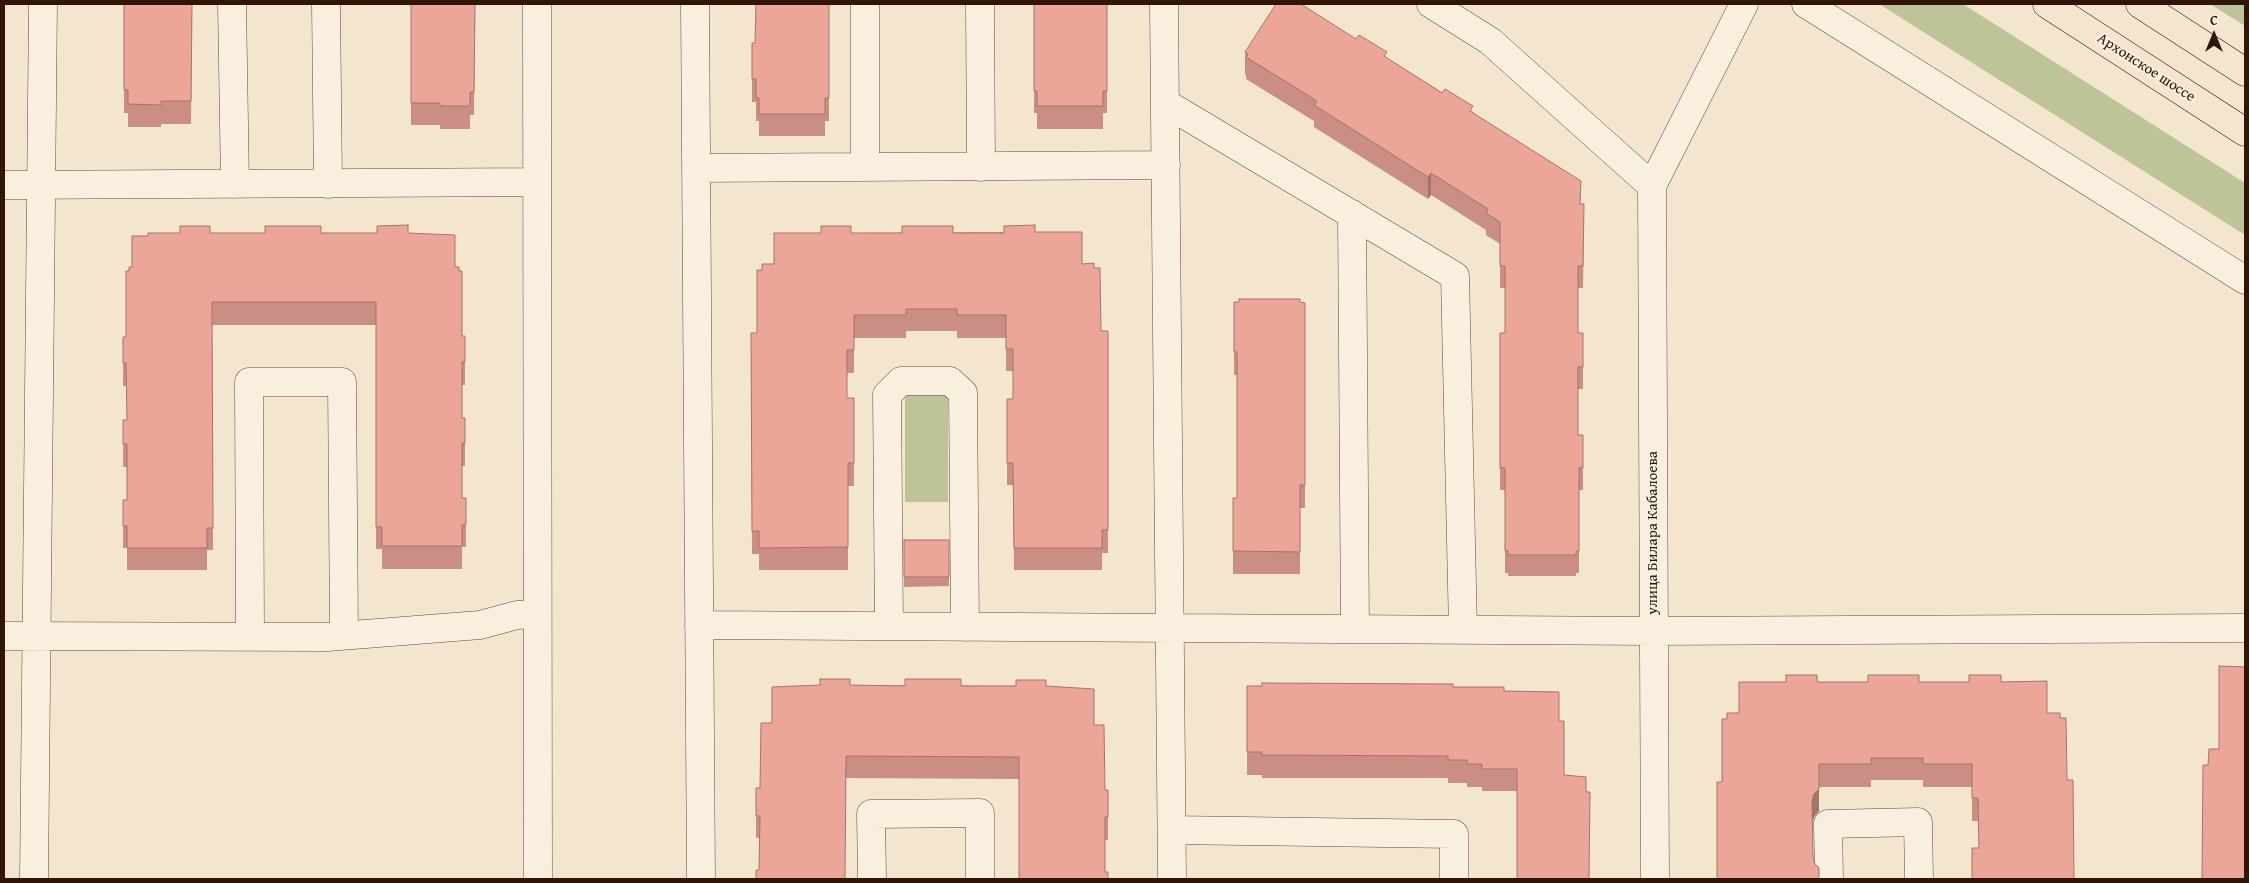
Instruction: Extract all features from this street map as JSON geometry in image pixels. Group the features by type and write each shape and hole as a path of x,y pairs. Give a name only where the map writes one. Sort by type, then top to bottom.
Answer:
{"highway":[{"name":"Архонское шоссе","path":"2047,4 2245,132"},
{"path":"2140,4 2245,72"}],"street":[{"path":"34,879 43,4"},
{"path":"232,4 235,184"},
{"path":"326,4 328,184"},
{"path":"537,4 536,614 538,879"},
{"path":"695,4 701,879"},
{"path":"864,167 865,4"},
{"path":"980,4 981,166"},
{"path":"1164,4 1172,879"},
{"path":"1431,4 1490,41 1652,186 1744,4"},
{"path":"1806,4 2245,280"},
{"path":"1166,103 1455,276 1463,630"},
{"path":"696,168 1166,166"},
{"path":"4,185 537,182"},
{"name":"улица Билара Кабалоева","path":"1652,186 1655,879"},
{"path":"1352,214 1355,629"},
{"path":"889,626 888,395 901,381 950,381 963,393 965,626"},
{"path":"250,636 249,382 342,382 344,635"},
{"path":"4,636 344,635 480,625 517,615 536,614"},
{"path":"699,625 1653,631 2245,628"},
{"path":"872,879 871,814 980,813 980,879"},
{"path":"1829,879 1828,824 1918,822 1919,879"},
{"path":"1172,830 1454,834 1454,879"}],"green space":[{"path":"1879,4 1963,4 2245,183 2245,235"},
{"path":"2210,4 2245,4 2245,26"},
{"path":"905,388 948,389 948,502 905,502"}],"building":[{"path":"124,4 192,4 191,101 161,101 161,105 128,104 128,90 124,90"},
{"path":"411,4 475,4 474,92 470,92 470,106 440,106 440,103 411,103"},
{"path":"756,4 829,4 829,98 825,98 825,114 759,114 759,98 756,98 756,79 752,79 752,43 755,43"},
{"path":"1034,4 1107,4 1107,91 1103,91 1103,106 1037,106 1037,91 1034,91"},
{"path":"1276,4 1301,4 1356,39 1359,35 1387,52 1384,56 1442,93 1445,89 1473,106 1470,111 1581,181 1580,204 1584,204 1583,266 1578,266 1578,333 1583,333 1583,367 1578,367 1578,435 1583,435 1583,468 1579,468 1579,551 1576,551 1576,555 1508,555 1508,551 1505,551 1505,468 1500,468 1500,333 1505,333 1505,266 1500,266 1500,222 1486,213 1488,209 1431,173 1428,177 1314,105 1317,101 1246,57 1248,54 1245,52"},
{"path":"408,225 408,233 455,235 455,267 459,267 459,271 462,271 462,336 465,336 465,362 462,362 462,418 465,418 465,443 462,443 462,498 466,498 466,524 462,525 462,546 382,546 382,527 376,527 376,302 212,302 213,528 207,528 207,548 127,548 127,526 123,526 123,500 127,500 127,444 123,444 123,420 127,420 126,363 123,363 123,337 126,337 126,271 129,271 129,267 132,267 132,236 148,236 148,233 180,233 180,226 210,226 210,233 265,233 265,226 321,226 321,233 377,233 377,226"},
{"path":"1035,225 1035,232 1082,232 1082,264 1094,263 1094,268 1100,268 1101,331 1108,331 1108,530 1102,530 1102,548 1014,548 1013,463 1007,463 1007,399 1013,399 1013,349 1006,349 1006,315 957,315 957,309 906,309 906,315 854,315 854,350 847,350 847,398 854,398 854,463 848,463 848,547 759,548 759,531 752,531 751,333 757,333 757,270 762,270 762,264 774,264 774,233 821,233 821,226 851,226 851,233 902,233 902,226 953,226 953,233 1004,233 1004,226"},
{"path":"1239,299 1300,299 1300,302 1305,303 1305,485 1300,485 1300,552 1233,551 1233,498 1237,498 1237,352 1234,352 1234,302 1239,302"},
{"path":"904,540 949,540 949,577 904,577"},
{"path":"2219,666 2245,667 2245,879 2202,879 2203,765 2208,765 2209,749 2219,749"},
{"path":"1786,675 1817,675 1817,682 1868,682 1868,675 1919,675 1919,682 1969,682 1969,675 2001,675 2001,682 2047,681 2047,713 2060,713 2060,718 2066,718 2067,780 2073,780 2074,879 1972,879 1972,848 1979,848 1978,798 1972,798 1972,764 1923,764 1923,758 1871,758 1871,764 1819,764 1819,789 1814,794 1812,802 1813,857 1815,864 1819,868 1819,879 1717,879 1717,782 1722,782 1722,719 1727,719 1727,713 1739,713 1739,682 1786,682"},
{"path":"820,679 850,679 850,685 905,686 905,679 961,679 961,686 1016,686 1016,680 1046,680 1046,686 1094,689 1094,725 1104,725 1105,790 1108,790 1108,817 1105,817 1105,872 1108,872 1108,879 1019,879 1019,757 846,756 845,879 756,879 756,870 759,870 760,816 756,816 756,788 760,788 761,723 772,723 772,687 820,685"},
{"path":"1262,683 1453,684 1453,687 1504,687 1504,691 1559,692 1559,721 1564,721 1564,775 1586,777 1586,792 1590,792 1589,879 1517,879 1517,769 1482,769 1482,764 1467,764 1467,760 1448,760 1448,756 1262,755 1262,752 1247,752 1247,686 1262,686"}]}
